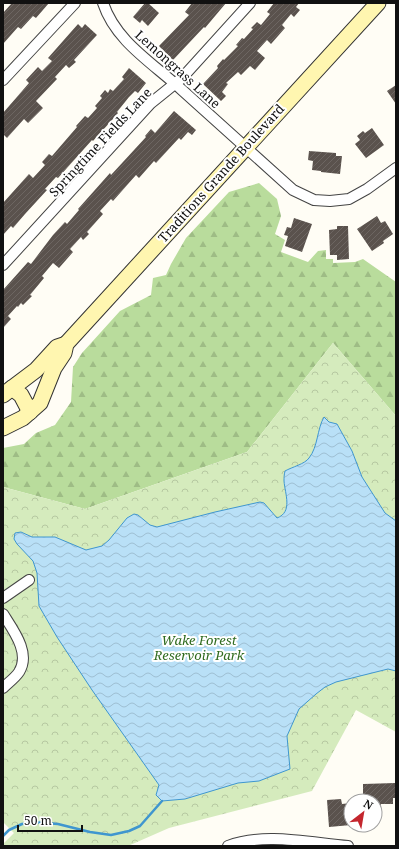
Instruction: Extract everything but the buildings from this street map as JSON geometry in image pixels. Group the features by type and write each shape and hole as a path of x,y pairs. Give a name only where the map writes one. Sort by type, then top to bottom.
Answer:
{"main road":[{"name":"Traditions Grande Boulevard","path":"7,391 36,370 57,347 66,344 378,3"},
{"name":"Traditions Grande Boulevard","path":"3,428 17,422 30,412 42,399 54,368 64,353 66,344"},
{"path":"7,391 21,395 30,412"}],"street":[{"path":"3,80 75,3"},
{"name":"Lemongrass Lane","path":"103,3 109,19 120,34 135,50 176,84 293,190 314,200 330,201 349,199 367,189 396,168"},
{"name":"Springtime Fields Lane","path":"3,265 151,103 182,78 250,3"},
{"path":"3,598 30,580"},
{"path":"3,614 20,642 24,662 19,672 3,688"},
{"path":"228,846 247,841 272,839 348,846"}],"green space":[{"path":"259,183 277,199 281,216 275,234 285,240 281,252 308,262 318,251 326,250 326,259 333,259 333,263 355,262 363,259 396,282 396,416 333,343 247,452 85,509 3,487 3,448 24,444 36,433 55,425 71,402 73,367 82,353 120,311 151,295 153,278 166,275 186,238 229,192"},
{"name":"Wake Forest Reservoir Park","path":"333,343 396,416 396,732 356,710 312,791 169,828 128,846 3,846 3,844 14,833 3,822 3,487 85,509 247,452"}],"water":[{"path":"324,417 329,422 337,424 352,451 362,477 385,513 396,521 396,671 388,669 336,682 325,687 299,709 287,736 290,769 259,781 238,783 185,799 162,801 156,795 159,785 92,690 57,637 39,606 37,573 33,561 14,539 15,533 21,532 32,537 55,537 86,550 102,546 109,540 127,518 134,514 138,515 150,525 157,527 260,502 264,503 277,518 285,512 287,507 284,481 285,471 301,464 312,454"}],"waterway":[{"path":"3,836 9,830 22,824 33,822 58,824 90,832 111,835 129,831 140,826 162,801"}]}
